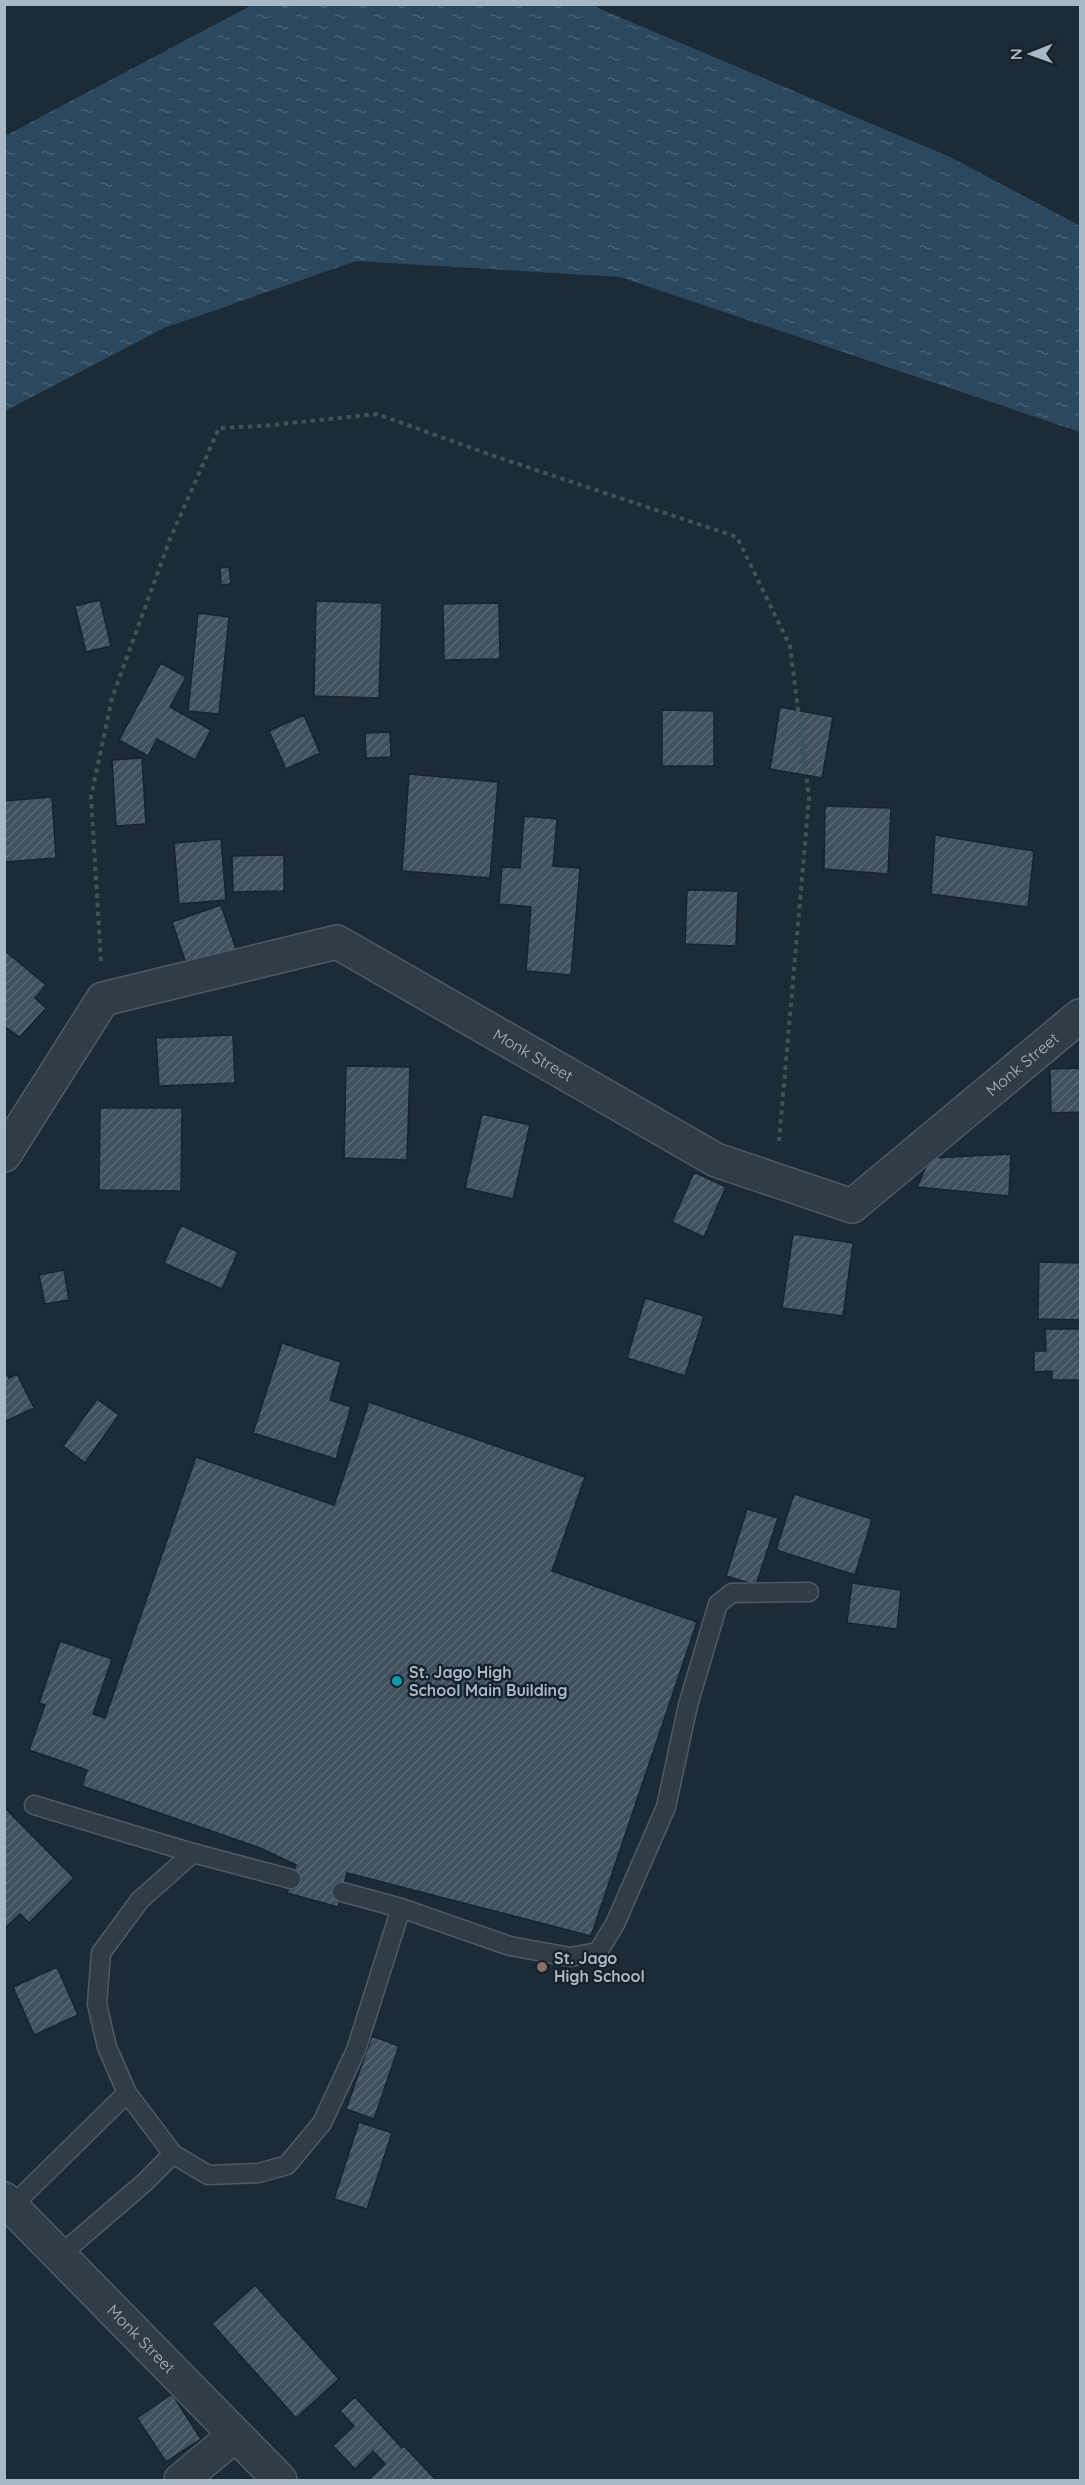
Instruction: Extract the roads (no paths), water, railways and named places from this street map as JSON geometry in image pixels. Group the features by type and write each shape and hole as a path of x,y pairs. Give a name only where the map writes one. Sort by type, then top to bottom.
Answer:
{"street":[{"name":"Monk Street","path":"4,1155 103,999 338,942 716,1160 852,1206 1080,1016"},
{"name":"Monk Street","path":"8,2203 280,2481"},
{"path":"181,2481 234,2436"}],"lane":[{"path":"342,1892 401,1908 510,1947 570,1957 598,1952 615,1924 666,1807 688,1705 717,1604 732,1593 809,1592"},
{"path":"34,1805 193,1853 291,1879"},
{"path":"193,1853 140,1900 101,1953 97,2004 106,2047 127,2093 173,2154 208,2175 259,2173 287,2165 322,2123 356,2050 401,1908"},
{"path":"8,2203 127,2093"},
{"path":"59,2256 144,2183 173,2154"}],"water":[{"path":"254,4 591,5 950,157 1080,226 1080,432 620,277 356,261 164,328 5,411 5,136"}],"place":[{"name":"St. Jago High School Main Building","path":"397,1681"},
{"name":"St. Jago High School","path":"542,1967"}]}
